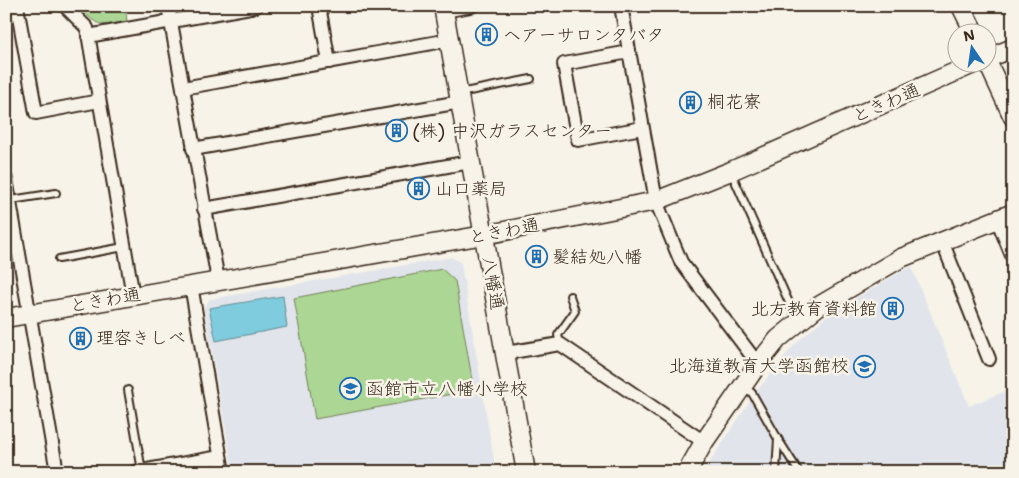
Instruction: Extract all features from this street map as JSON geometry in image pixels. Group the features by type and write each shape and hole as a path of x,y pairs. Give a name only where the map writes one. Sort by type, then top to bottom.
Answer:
{"street":[{"path":"6,13 15,6 36,113 99,102"},
{"path":"65,6 86,28 88,36 133,296"},
{"path":"168,6 218,280"},
{"path":"88,36 256,6"},
{"path":"319,6 329,62"},
{"path":"443,9 471,6"},
{"path":"621,6 656,201 681,262 758,364"},
{"path":"961,6 969,22"},
{"name":"八幡通","path":"443,9 526,472"},
{"path":"183,88 449,40"},
{"path":"996,55 1013,48"},
{"path":"629,52 564,64 578,140 642,128"},
{"name":"ときわ通","path":"6,318 218,280 484,236 656,201 731,171 955,72"},
{"path":"992,72 1013,117"},
{"path":"193,149 459,98"},
{"path":"204,209 470,162"},
{"path":"7,177 57,472"},
{"path":"692,469 704,442 758,364 778,340 816,307 901,258 1005,216 1013,258"},
{"path":"942,241 989,359"},
{"path":"191,285 223,472"},
{"path":"506,353 560,344 704,442"},
{"path":"146,471 220,458"}],"lane":[{"path":"459,98 531,78"},
{"path":"731,171 791,307 800,320"},
{"path":"11,200 56,193"},
{"path":"59,259 124,247"},
{"path":"560,344 558,335 575,311 570,296"},
{"path":"743,385 752,393 799,472"},
{"path":"128,390 146,471"},
{"path":"776,472 778,439"}],"shaded area":[{"name":"函館市立八幡小学校","path":"452,257 461,263 496,472 233,472 204,307 210,299"},
{"name":"北海道教育大学函館校","path":"911,266 969,406 1013,388 1013,472 703,472 758,389 795,344 830,313"}],"green space":[{"path":"78,6 125,6 127,21 100,24 90,18"},
{"path":"442,269 455,281 474,390 315,419 294,298"}],"water":[{"path":"283,296 287,327 216,341 209,308"}],"place":[{"name":"ヘアーサロンタバタ","path":"487,35"},
{"name":"桐花寮","path":"691,102"},
{"name":"(株) 中沢ガラスセンター","path":"396,131"},
{"name":"山口薬局","path":"419,189"},
{"name":"髪結処八幡","path":"536,257"},
{"name":"北方教育資料館","path":"893,309"},
{"name":"理容きしべ","path":"80,338"},
{"name":"北海道教育大学函館校","path":"865,366"},
{"name":"函館市立八幡小学校","path":"350,389"}]}
